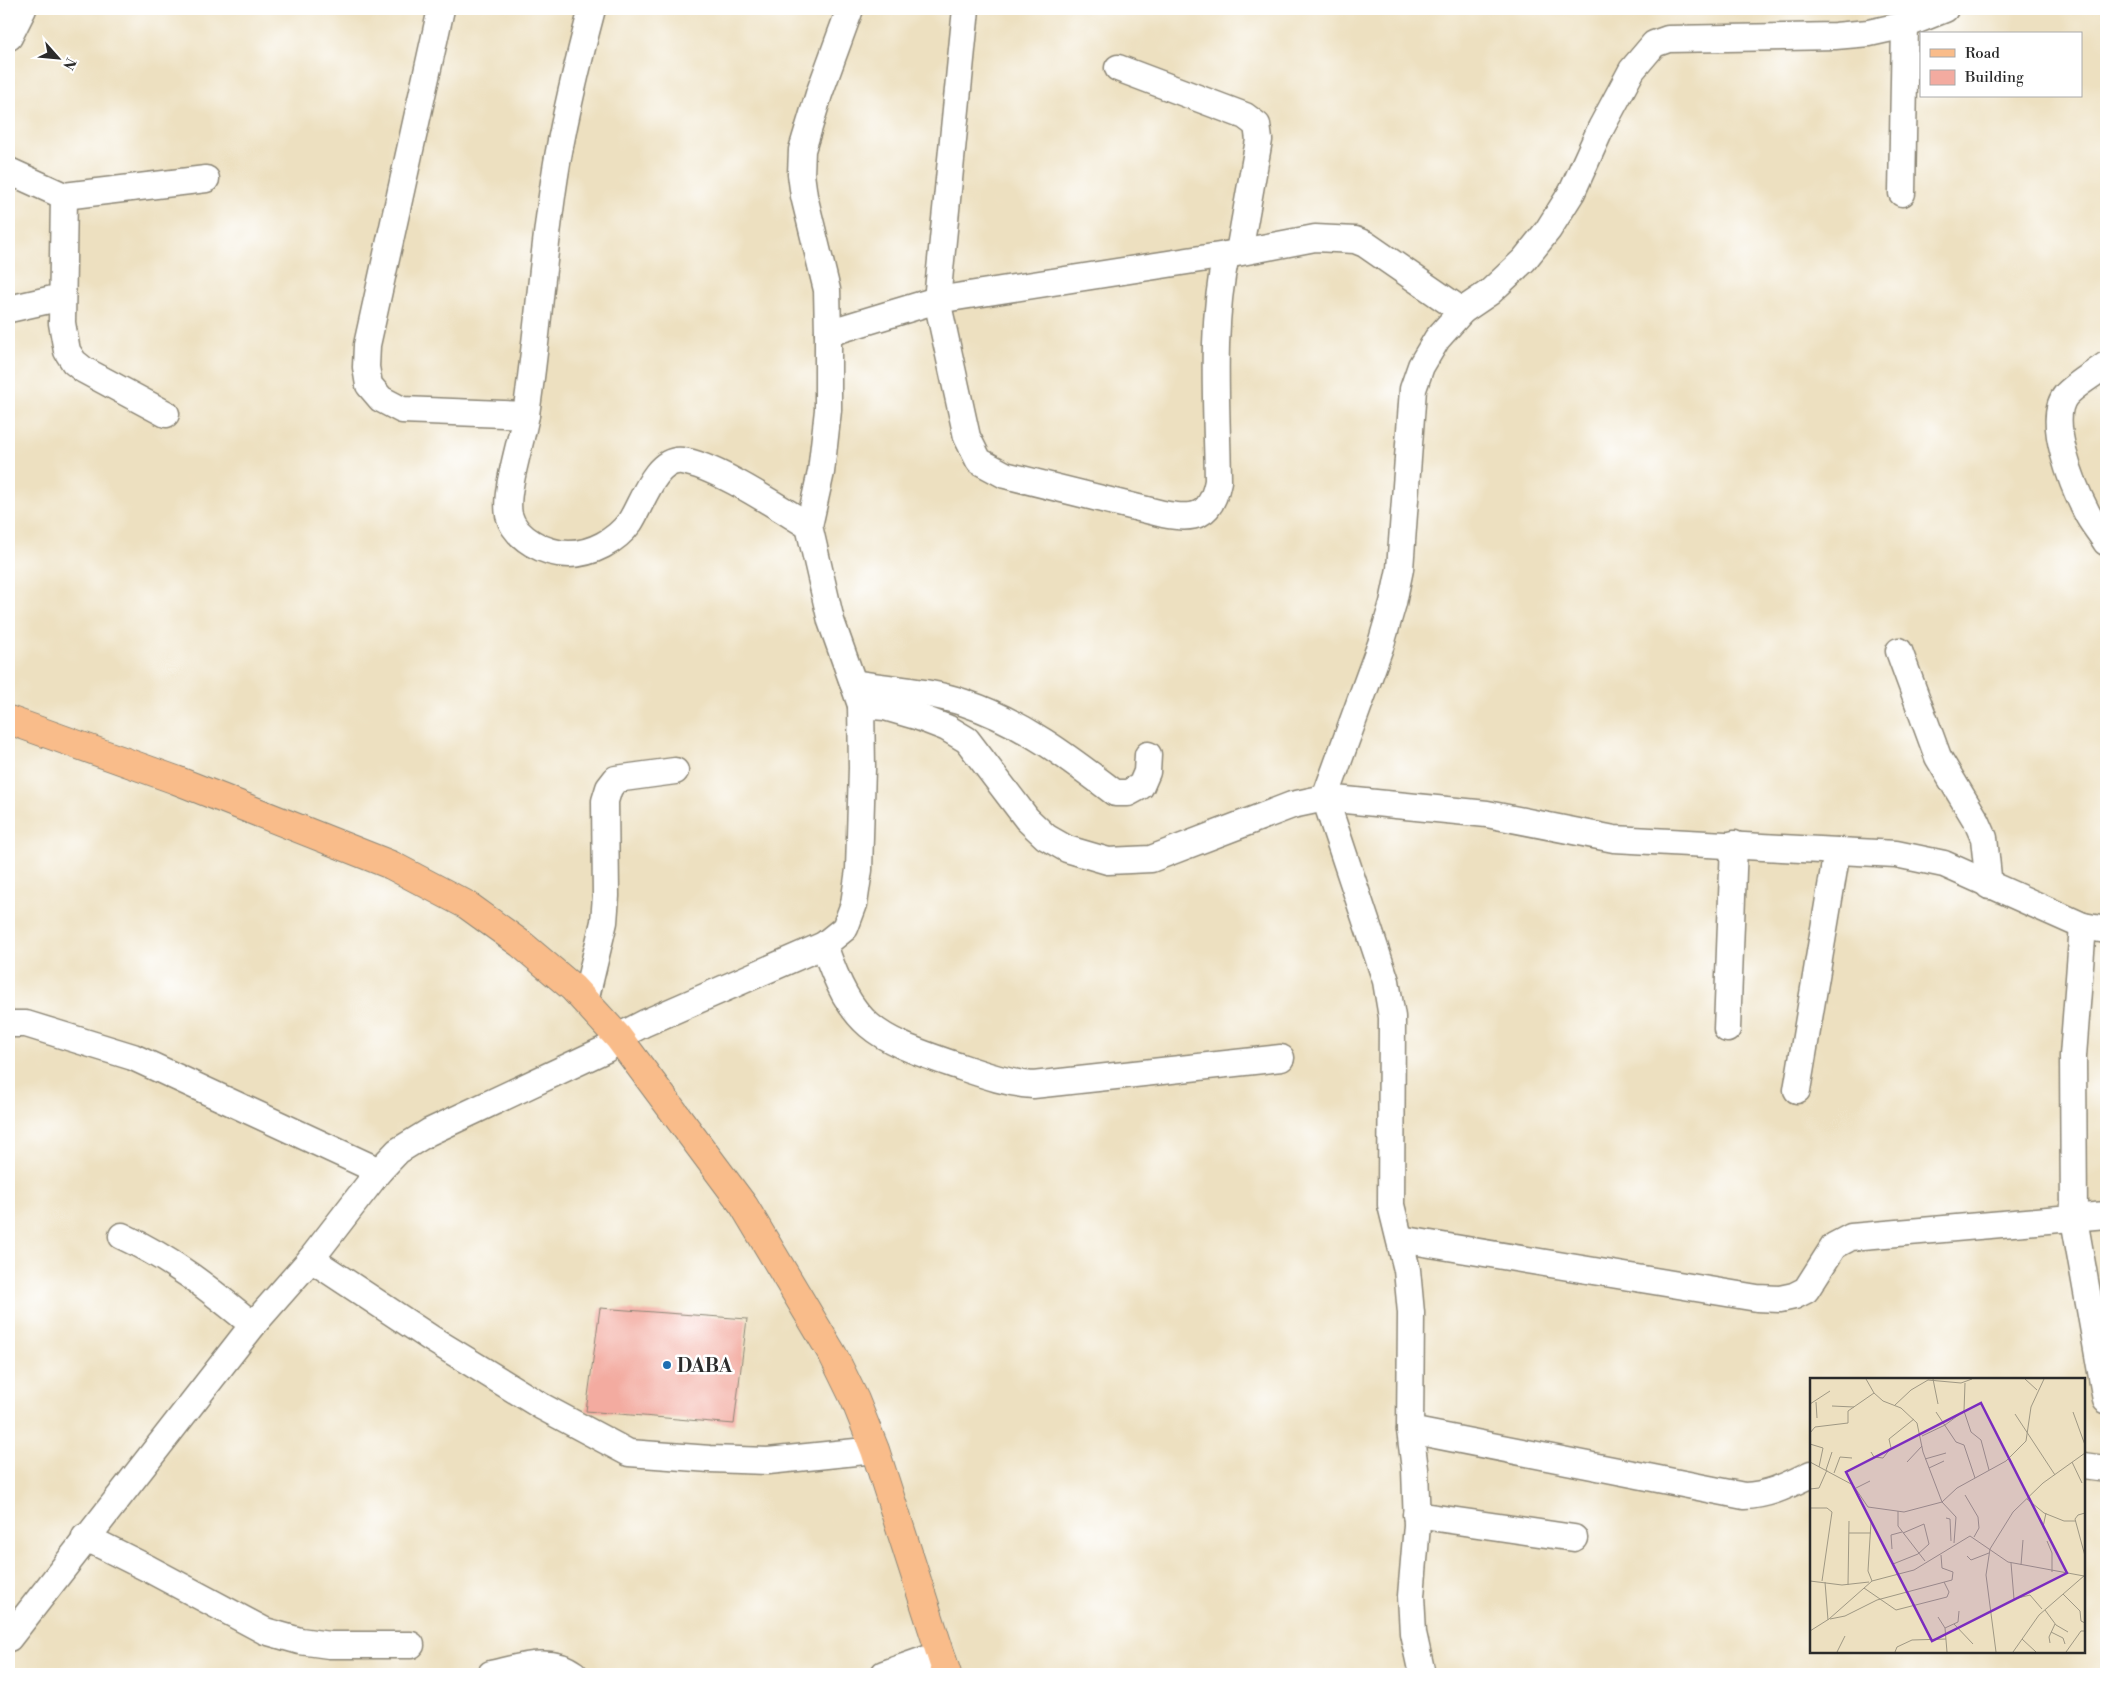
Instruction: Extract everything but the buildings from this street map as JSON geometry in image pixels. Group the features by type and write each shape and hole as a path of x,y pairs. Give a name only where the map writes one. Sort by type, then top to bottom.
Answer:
{"main road":[{"path":"9,720 176,780 390,865 467,906 547,965 585,1001 618,1037 706,1152 772,1250 833,1355 855,1400 875,1450 944,1664"}],"street":[{"path":"9,37 23,9"},
{"path":"441,9 367,345 366,367 369,385 381,399 402,410 526,415"},
{"path":"592,9 558,158 526,415 508,501 509,516 515,528 527,540 555,554 586,553 618,535 630,522 652,480 667,465 679,461 694,464 728,480 809,526"},
{"path":"9,1638 85,1537 253,1325 311,1259 379,1171 398,1151 429,1132 606,1049 618,1037 824,945 845,928 854,904 859,870 862,768 857,694 831,620 809,526 821,472 828,410 828,333 827,290 804,196 801,174 802,150 819,94 850,9"},
{"path":"966,9 936,300 967,437 979,461 1005,475 1163,514 1184,517 1198,516 1208,507 1215,495 1218,481 1217,322 1220,282 1232,253 1259,140 1257,125 1245,116 1118,68"},
{"path":"1422,1674 1413,1633 1411,1596 1416,1515 1415,1469 1410,1430 1411,1313 1407,1270 1391,1196 1392,1017 1386,980 1325,798 1381,644 1393,603 1400,569 1413,389 1421,366 1437,339 1462,311 1490,292 1524,260 1548,230 1572,192 1601,128 1632,70 1654,44 1668,39 1835,36 1869,33 1904,24 1945,9"},
{"path":"1902,193 1904,24"},
{"path":"9,171 64,196 206,179"},
{"path":"64,196 62,323 67,351 74,362 84,370 166,414"},
{"path":"828,333 936,300 1315,238 1355,240 1365,244 1462,311"},
{"path":"9,309 62,297"},
{"path":"2106,365 2066,395 2060,407 2057,420 2077,492 2088,515 2106,542"},
{"path":"1899,651 1938,757 1977,822 1984,838 1989,886"},
{"path":"857,694 885,707 916,716 957,734 1027,819 1046,837 1068,849 1108,861 1150,859 1292,804 1325,798 1486,814 1614,839 1896,854 1921,858 1944,864 1989,886 2095,928 2073,1056 2074,1219 2095,1279 2106,1400"},
{"path":"857,694 950,698 967,703 1028,730 1115,792 1128,793 1141,786 1147,772 1148,755"},
{"path":"585,1001 604,922 606,896 605,801 609,788 616,780 675,771"},
{"path":"1727,1029 1734,844"},
{"path":"1797,1090 1837,851"},
{"path":"824,945 844,996 862,1020 881,1035 903,1047 1016,1084 1078,1081 1177,1068 1281,1058"},
{"path":"9,1024 26,1024 133,1058 379,1171"},
{"path":"1400,1239 1757,1298 1780,1299 1794,1296 1806,1290 1834,1246 1851,1237 2106,1215"},
{"path":"122,1236 159,1254 182,1268 253,1325"},
{"path":"311,1259 432,1339 542,1406 629,1453 768,1461 875,1450"},
{"path":"1410,1430 1744,1496 1777,1491 1810,1474"},
{"path":"2085,1466 2106,1469"},
{"path":"1416,1515 1574,1538"},
{"path":"85,1537 265,1631 300,1641 329,1645 412,1645"},
{"path":"491,1674 530,1665 550,1664 574,1674"},
{"path":"884,1674 944,1664"}],"place":[{"name":"DABA","path":"667,1365"}]}
